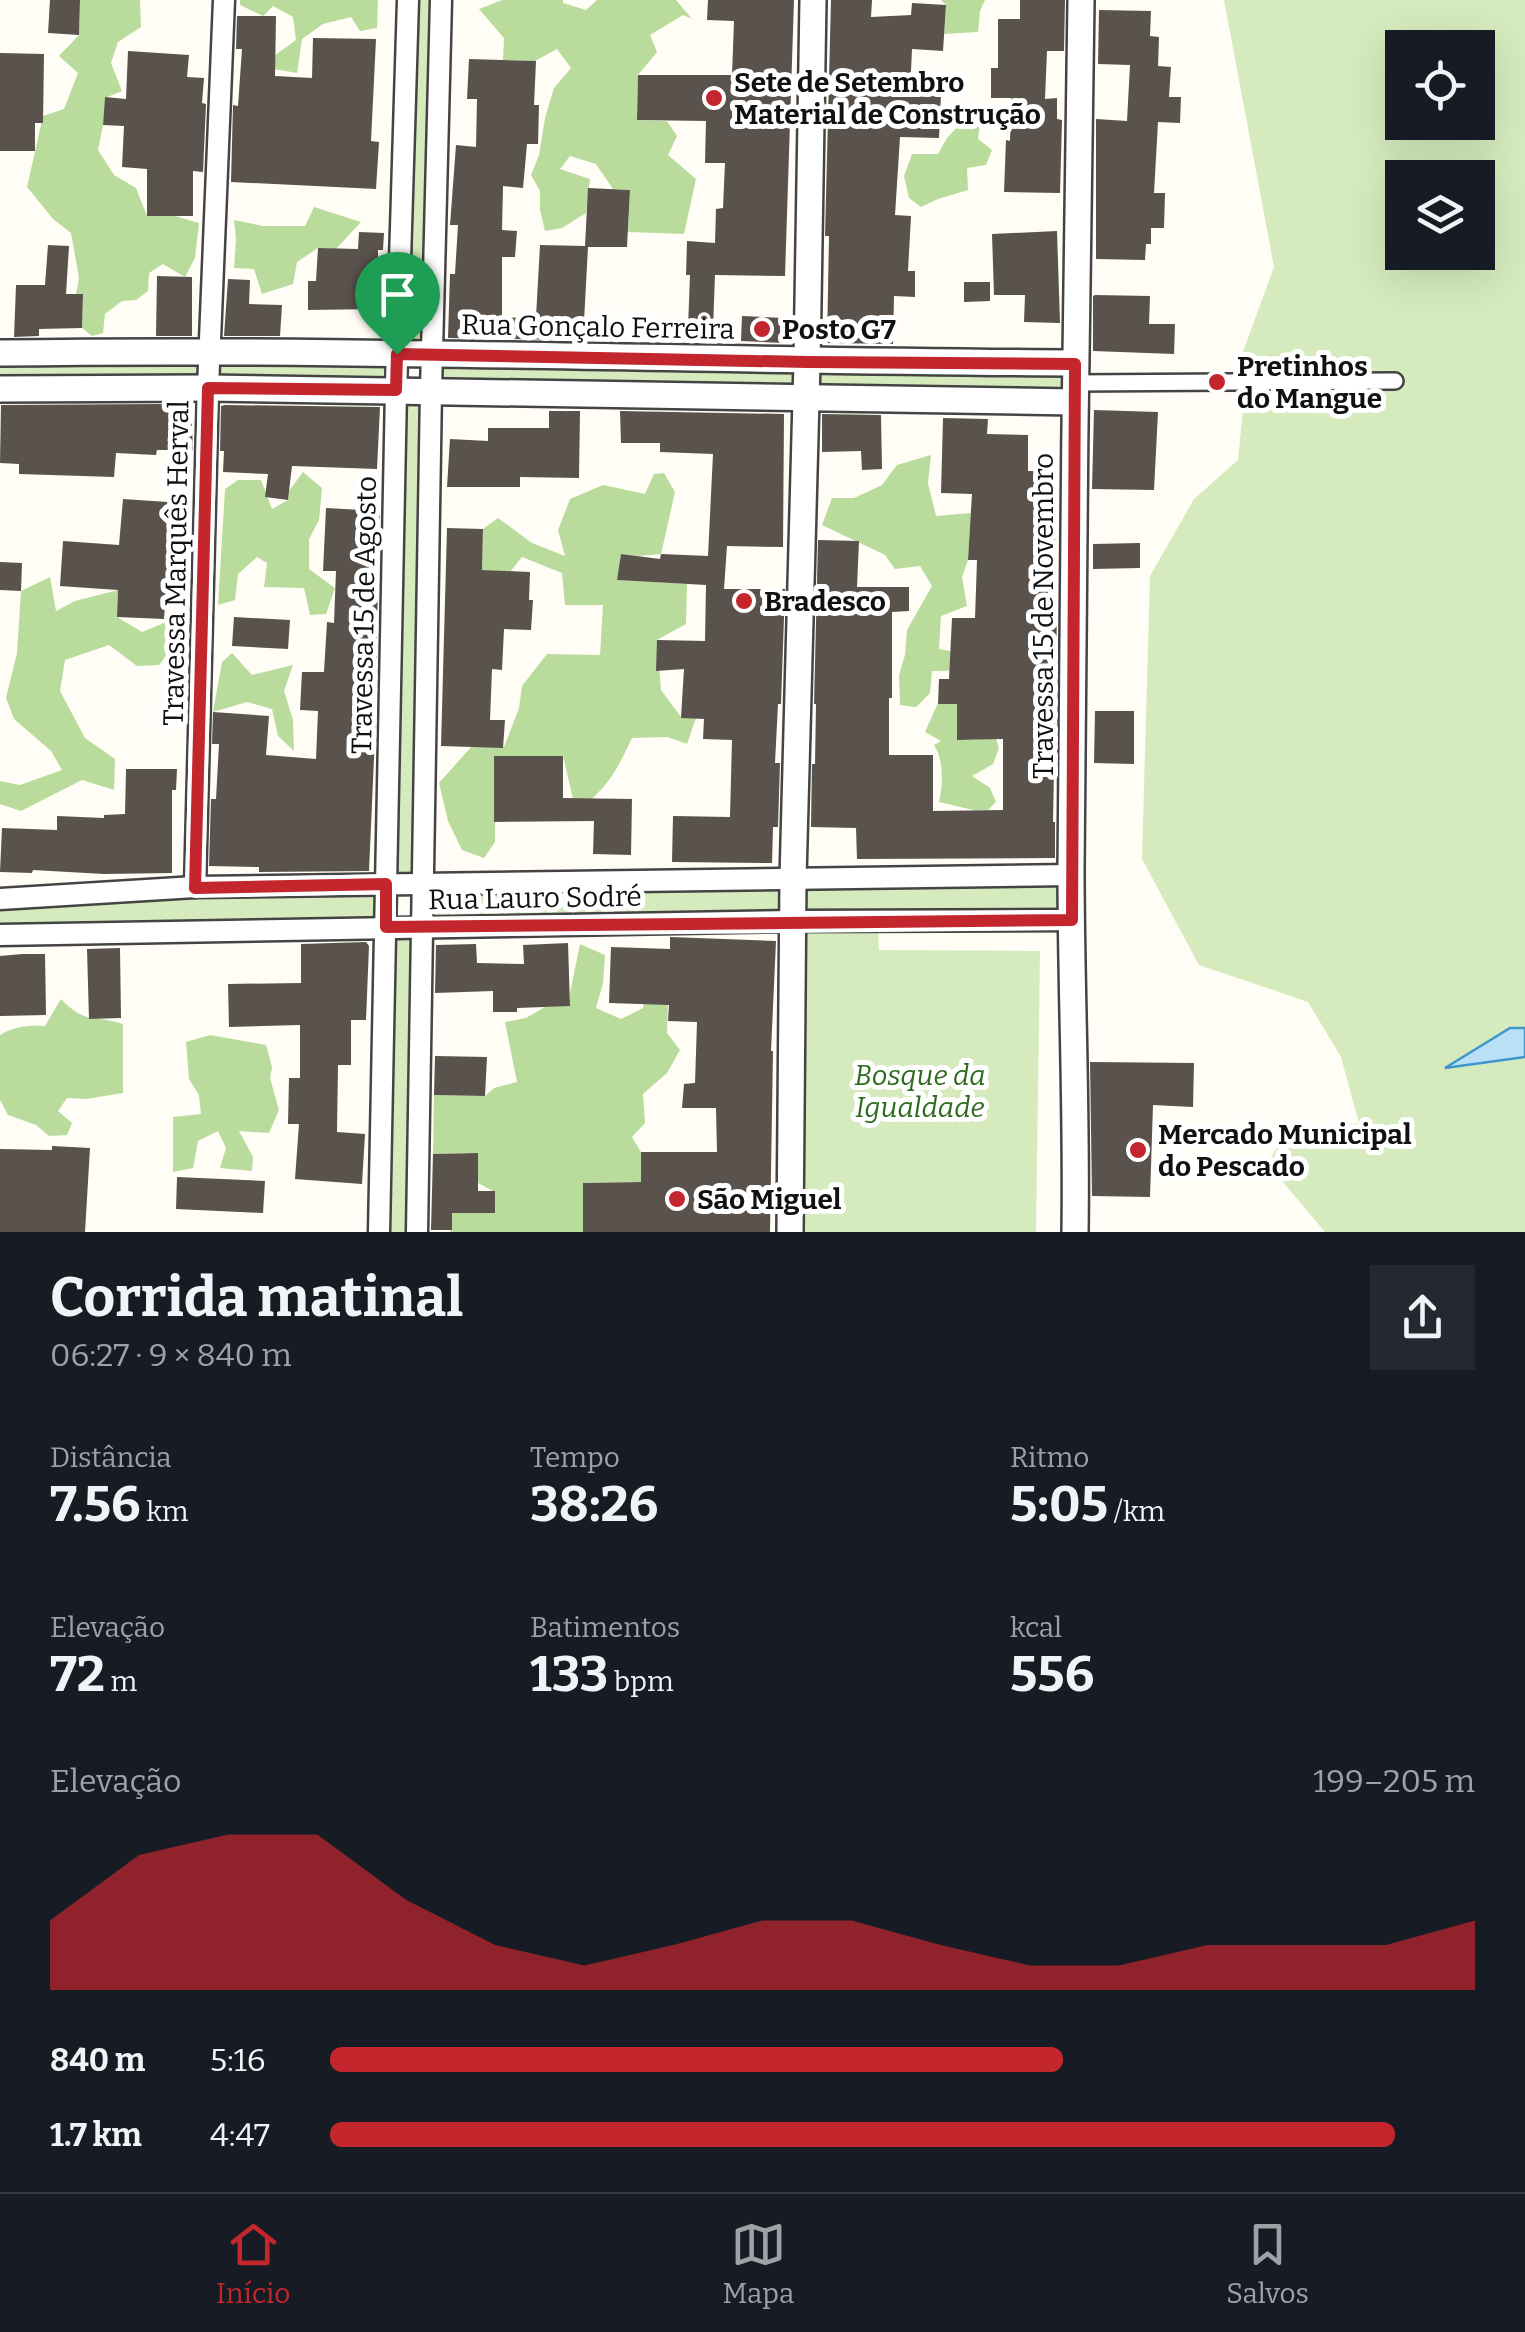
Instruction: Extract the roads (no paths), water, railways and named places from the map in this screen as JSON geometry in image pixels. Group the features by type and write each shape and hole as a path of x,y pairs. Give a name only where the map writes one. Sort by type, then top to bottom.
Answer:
{"street":[{"name":"Travessa Marquês Herval","path":"195,888 209,350 224,0"},
{"name":"Travessa 15 de Agosto","path":"379,1232 408,0"},
{"path":"417,1232 441,0"},
{"path":"790,1232 793,878 813,0"},
{"name":"Travessa 15 de Novembro","path":"1074,1232 1071,874 1080,0"},
{"name":"Rua Gonçalo Ferreira","path":"0,352 209,350 807,362 1075,383"},
{"path":"0,389 431,390 805,399 1075,383 1395,381"},
{"name":"Rua Lauro Sodré","path":"0,899 195,888 1071,874"},
{"name":"Rua Lauro Sodré","path":"0,935 1072,920"}],"water":[{"path":"1510,1028 1525,1028 1525,1057 1445,1068"}],"place":[{"name":"Sete de Setembro Material de Construção","path":"714,98"},
{"name":"Posto G7","path":"762,329"},
{"name":"Pretinhos do Mangue","path":"1217,382"},
{"name":"Bradesco","path":"744,601"},
{"name":"Mercado Municipal do Pescado","path":"1138,1150"},
{"name":"São Miguel","path":"677,1199"}],"park label":[{"name":"Bosque da Igualdade","path":"920,1091"}]}
